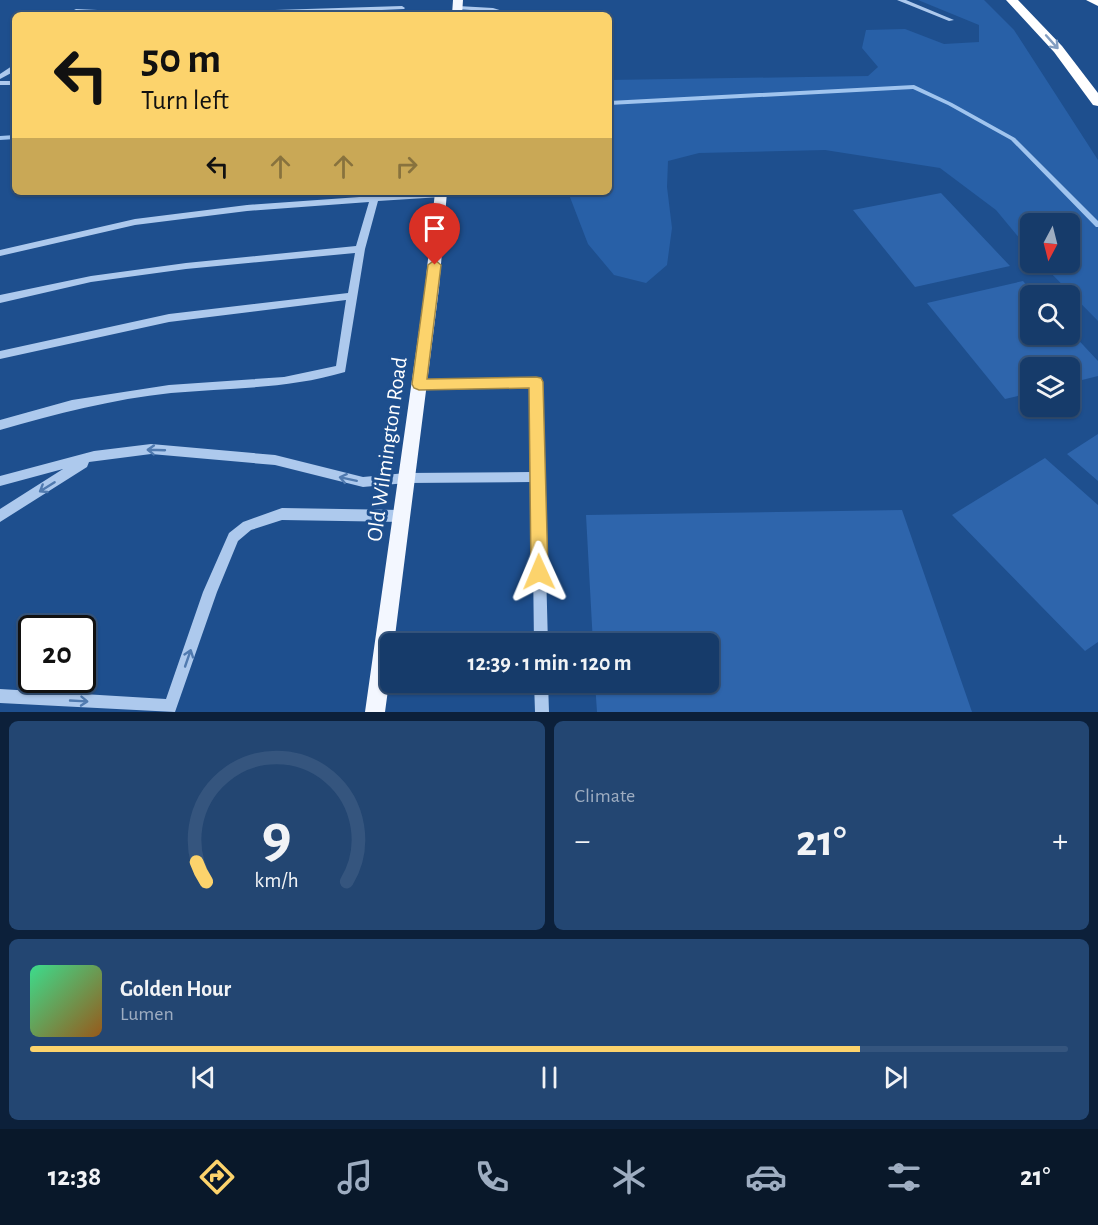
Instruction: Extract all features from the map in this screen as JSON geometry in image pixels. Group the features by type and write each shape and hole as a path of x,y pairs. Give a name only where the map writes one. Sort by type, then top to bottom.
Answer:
{"highway":[{"path":"1012,0 1058,49 1098,102"},
{"path":"1092,0 1098,3"}],"main road":[{"name":"Old Wilmington Road","path":"375,712 432,288 441,195"}],"street":[{"path":"900,0 951,20"},
{"path":"275,12 402,8"},
{"path":"458,8 483,8 505,12"},
{"path":"0,252 135,222 247,208 419,195"},
{"path":"0,425 72,405 160,390 284,381 340,369 360,249 374,199"},
{"path":"0,299 91,279 186,266 360,249"},
{"path":"0,355 169,318 352,296"},
{"path":"419,384 536,382 541,633"},
{"path":"0,481 94,456 151,449 275,460 363,482 406,478 537,477"},
{"path":"0,516 94,456"},
{"path":"0,696 169,709 217,574 233,537 246,526 282,514 402,516"},
{"path":"541,693 542,712"}],"shaded area":[{"path":"918,0 984,0 1014,30 1098,160 1098,321 1080,303 1080,285 1063,285 1051,273 1080,273 1080,213 1020,213 1020,239 996,210 940,168 825,150 699,153 668,161 667,187 672,228 667,265 646,283 614,275 588,244 569,195 612,195 612,80 868,76 878,67 862,48 866,30 905,29 944,44 979,42 979,25"}],"building":[{"path":"941,193 1010,266 915,287 853,210"},
{"path":"1023,281 1026,285 1020,285 1020,345 1080,345 1080,342 1098,361 1098,376 1080,380 1080,357 1020,357 1020,395 1005,399 927,303"},
{"path":"1098,434 1098,481 1067,454"},
{"path":"1045,458 1098,505 1098,642 1085,651 952,515"},
{"path":"902,510 972,712 597,712 596,693 719,693 719,633 592,633 586,515"}],"waterway":[{"path":"612,103 914,87 1013,139 1098,225"},
{"path":"0,138 12,137"}],"route":[{"path":"435,265 419,384 536,382 539,572"}]}
